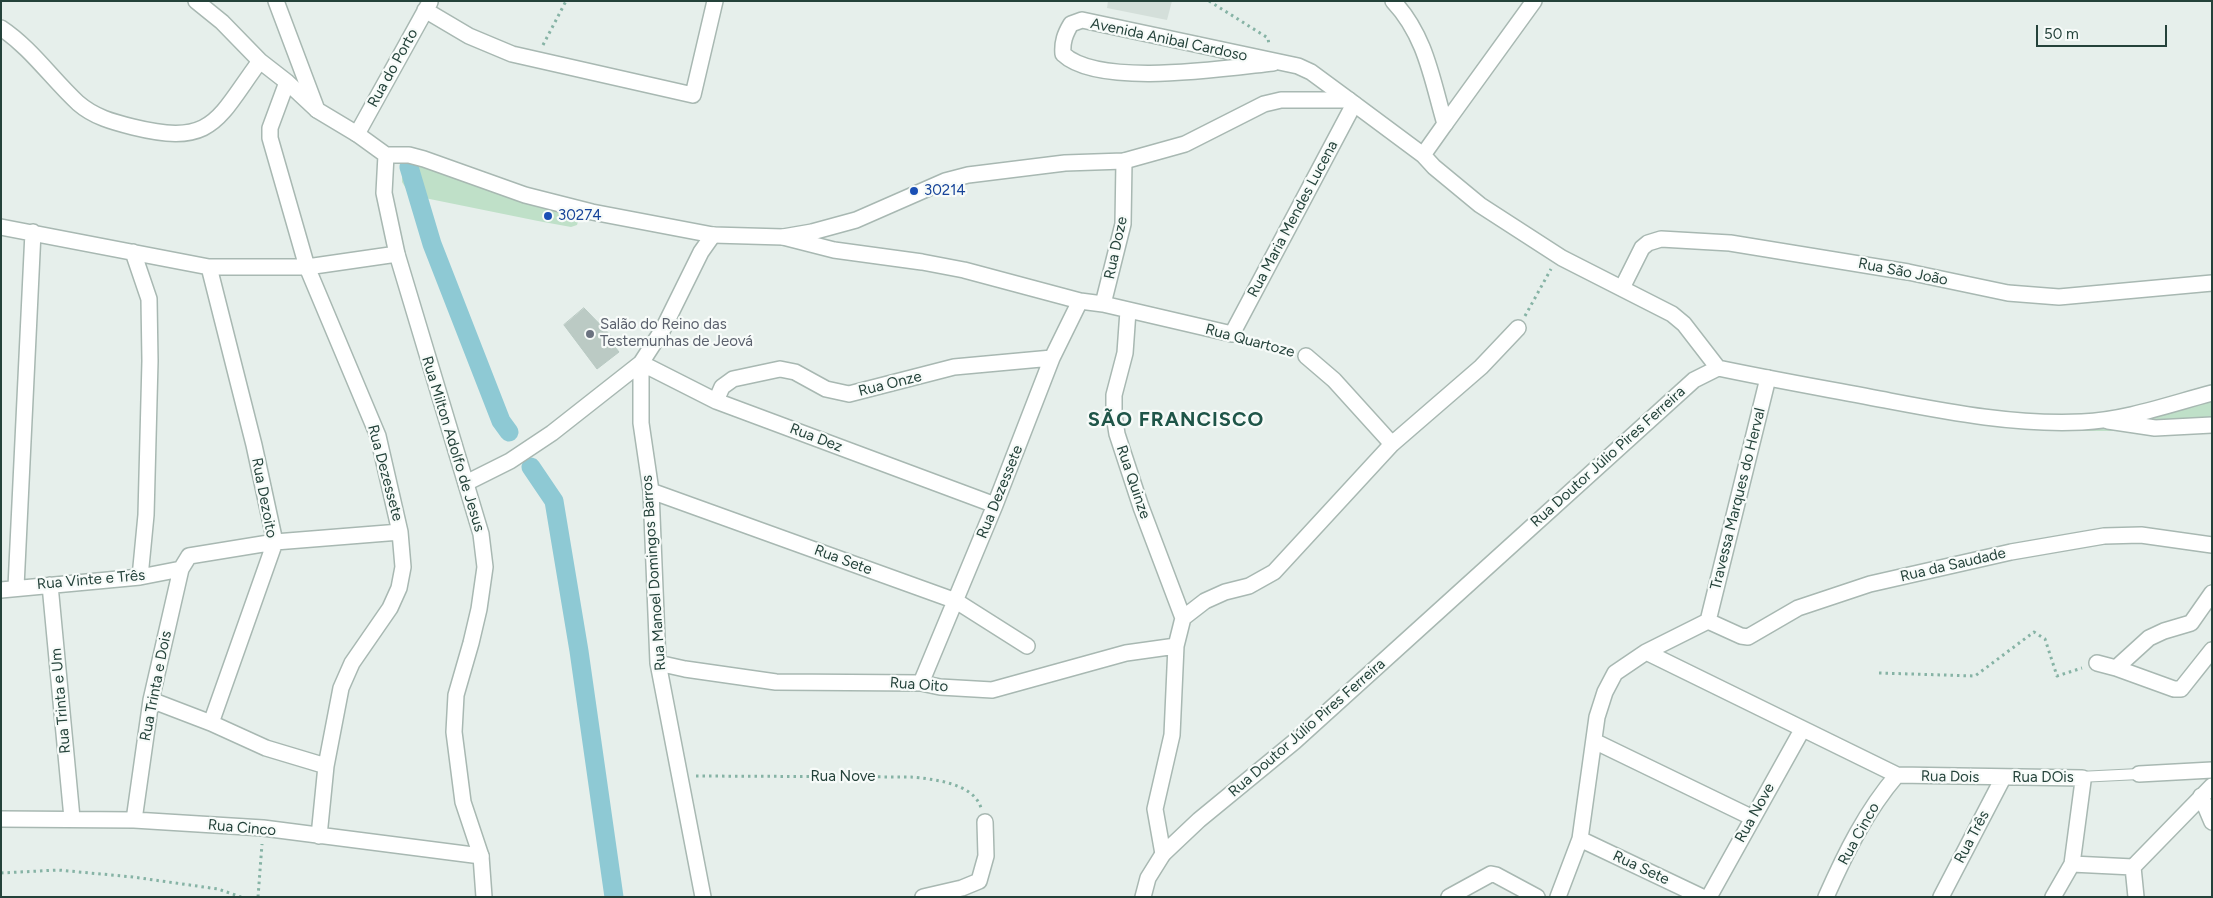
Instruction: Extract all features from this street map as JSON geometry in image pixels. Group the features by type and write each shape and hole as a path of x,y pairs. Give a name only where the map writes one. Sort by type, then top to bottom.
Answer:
{"street":[{"path":"196,1 222,22 260,61 287,82 317,110 357,134 386,155 409,155 459,170 525,195 592,212 713,235 783,237 812,232 856,220 944,181 968,174 1065,163 1124,161 1185,144 1264,104 1281,100 1351,102"},
{"path":"276,1 317,110"},
{"path":"427,6 470,36 512,54 534,61 693,95 715,1"},
{"path":"1393,1 1415,28 1423,48 1445,124"},
{"path":"1423,154 1534,1"},
{"name":"Rua do Porto","path":"357,134 427,6"},
{"name":"Avenida Anibal Cardoso","path":"1273,63 1177,74 1100,70 1069,60 1063,54 1062,45 1065,34 1071,24 1082,20 1273,63 1298,66 1311,72 1423,154 1434,167 1480,205 1562,258 1672,314 1684,324 1718,368"},
{"path":"1,28 22,46 79,104 94,116 164,134 180,134 207,127 218,118 260,61"},
{"name":"Rua Dezessete","path":"287,82 270,128 270,138 306,267 378,436 400,532 402,567 399,588 390,608 345,674 326,766 319,836"},
{"name":"Rua Maria Mendes Lucena","path":"1232,334 1351,102"},
{"name":"Rua Milton Adolfo de Jesus","path":"386,155 384,193 397,254 482,534 484,567 479,609 456,695 454,732 463,802 481,856 484,897"},
{"name":"Rua Doze","path":"1103,304 1123,224 1124,161"},
{"path":"1,227 209,267 306,267 397,254"},
{"path":"8,588 34,232"},
{"path":"466,483 510,461 552,433 641,363 663,328 701,252 713,235"},
{"name":"Rua Quartoze","path":"783,237 834,250 922,262 964,270 1080,301 1103,304 1232,334"},
{"name":"Rua São João","path":"1622,288 1642,248 1648,243 1661,239 1730,243 1908,272 2008,293 2035,296 2058,297 2212,283"},
{"path":"133,252 148,299 150,361 146,514 140,577"},
{"name":"Rua Dezoito","path":"209,267 254,445 275,542 211,723"},
{"name":"Rua Dezessete","path":"921,683 995,505 1052,358 1080,301"},
{"name":"Rua Quinze","path":"1128,311 1125,353 1114,395 1114,415 1117,434 1141,507 1183,618"},
{"path":"1163,854 1154,810 1172,735 1176,646 1183,618 1205,601 1225,592 1249,586 1274,572 1392,444 1482,367 1518,328"},
{"name":"Rua Quartoze","path":"1306,356 1334,380 1392,444"},
{"name":"Rua Onze","path":"716,401 722,387 733,379 780,369 795,372 832,391 849,394 954,367 1052,358"},
{"name":"Rua Dez","path":"641,363 716,401 995,505"},
{"name":"Rua Manoel Domingos Barros","path":"641,363 641,423 651,491 658,663 703,897"},
{"path":"1718,368 1981,417 2021,421 2081,422 2104,420 2212,393"},
{"name":"Rua Doutor Júlio Pires Ferreira","path":"1143,897 1148,878 1163,854 1199,820 1294,742 1694,380 1718,368"},
{"name":"Travessa Marques do Herval","path":"1708,620 1768,378"},
{"path":"2104,420 2155,428 2212,425"},
{"name":"Rua Sete","path":"651,491 956,601 1028,646"},
{"path":"275,542 400,532"},
{"name":"Rua da Saudade","path":"1708,620 1741,636 1748,637 1798,608 1870,584 2011,552 2104,536 2141,534 2212,545"},
{"name":"Rua Trinta e Dois","path":"134,820 151,700 181,569 189,556 275,542"},
{"name":"Rua Vinte e Três","path":"8,588 140,577 181,569"},
{"name":"Rua Trinta e Um","path":"50,584 72,818"},
{"path":"2116,668 2149,638 2164,631 2192,623 2212,593"},
{"path":"1558,897 1580,839 1597,717 1605,692 1615,673 1646,652 1708,620"},
{"name":"Rua Oito","path":"658,663 685,670 776,682 921,683 940,687 992,690 1126,653 1176,646"},
{"path":"2097,663 2116,668 2174,690 2181,689 2212,650"},
{"path":"1646,652 1897,775"},
{"path":"151,700 211,723 266,748 326,766"},
{"name":"Rua Nove","path":"1709,897 1802,730"},
{"path":"1594,741 1753,818"},
{"path":"2139,774 2212,770"},
{"name":"Rua Cinco","path":"1826,897 1861,825 1884,790 1897,775"},
{"name":"Rua Dois","path":"1897,775 2003,778"},
{"path":"2053,897 2072,864 2083,781 2080,777"},
{"name":"Rua DOis","path":"2003,778 2080,777"},
{"name":"Rua Três","path":"1941,897 2003,778"},
{"path":"2072,864 2133,867 2206,791"},
{"path":"2206,791 2212,822"},
{"name":"Rua Cinco","path":"1,819 72,818 134,820 263,828 481,856"},
{"path":"923,897 957,890 979,881 986,856 985,822"},
{"name":"Rua Sete","path":"1580,839 1702,897"},
{"path":"2133,867 2136,897"},
{"path":"1449,897 1491,874 1537,897"}],"lane":[{"path":"2080,777 2139,774"}],"path":[{"path":"534,61 566,1"},
{"path":"1208,1 1268,38 1273,63"},
{"path":"1518,328 1549,271 1562,258"},
{"name":"Rua Quartoze","path":"1232,334 1306,356"},
{"path":"1879,673 1975,676 2034,632 2045,639 2057,676 2097,663"},
{"name":"Rua Nove","path":"680,776 911,777 938,779 954,784 973,796 980,804 985,822"},
{"path":"258,897 263,828"},
{"path":"1,873 58,870 134,877 218,889 241,897"}],"shaded area":[{"path":"1108,1 1172,1 1167,20 1107,8"}],"green space":[{"path":"411,163 574,213 579,218 577,225 571,227 410,195 402,182 402,172"},
{"path":"2212,398 2212,431 2074,431 2079,420"}],"building":[{"name":"Salão do Reino das Testemunhas de Jeová","path":"584,308 618,343 615,347 619,352 597,369 564,325"}],"waterway":[{"path":"409,167 432,244 501,421 509,432"},
{"path":"531,467 554,501 579,651 614,897"}],"place":[{"name":"30214","path":"914,191"},
{"name":"30274","path":"548,216"},
{"name":"Salão do Reino das Testemunhas de Jeová","path":"590,334"}],"district":[{"name":"SÃO FRANCISCO","path":"1176,420"}]}
